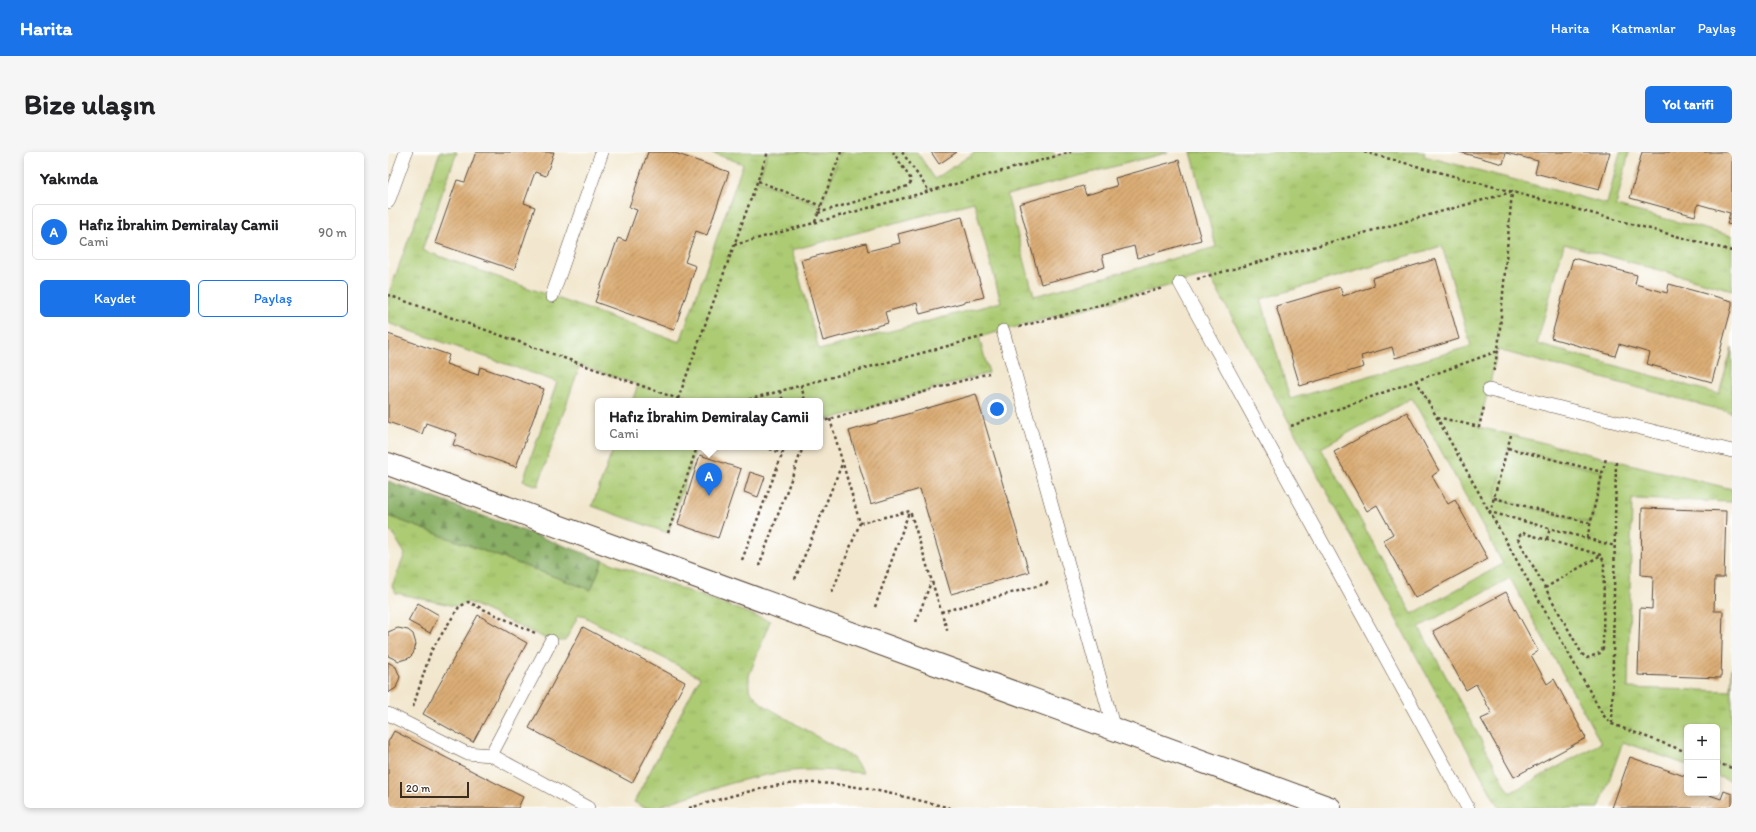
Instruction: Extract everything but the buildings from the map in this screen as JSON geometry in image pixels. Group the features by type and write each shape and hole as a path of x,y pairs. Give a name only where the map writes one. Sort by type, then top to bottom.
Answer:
{"street":[{"path":"388,464 1330,808"}],"lane":[{"path":"388,202 406,152"},
{"path":"552,296 602,152"},
{"path":"1180,283 1468,808"},
{"path":"1003,331 1114,729"},
{"path":"1489,390 1732,451"},
{"path":"491,755 552,641"},
{"path":"388,714 466,754 491,755 588,808"}],"path":[{"path":"678,398 768,152"},
{"path":"815,222 841,152"},
{"path":"818,213 908,186 911,182 910,178 893,152"},
{"path":"902,152 929,191"},
{"path":"734,245 1071,152"},
{"path":"1364,152 1732,251"},
{"path":"758,181 821,206"},
{"path":"754,398 1512,192"},
{"path":"1437,417 1479,427 1498,350 1512,192"},
{"path":"388,295 675,398"},
{"path":"1291,426 1498,350"},
{"path":"823,421 989,373"},
{"path":"1416,380 1603,714 1612,724 1684,751"},
{"path":"801,385 805,398"},
{"path":"780,391 782,398"},
{"path":"830,419 860,523 832,592"},
{"path":"1490,512 1511,435"},
{"path":"1508,448 1602,472"},
{"path":"668,533 696,450"},
{"path":"773,450 782,453"},
{"path":"742,560 783,450"},
{"path":"760,566 802,450"},
{"path":"1586,538 1606,458"},
{"path":"1612,724 1616,461"},
{"path":"795,578 842,464"},
{"path":"1494,498 1590,523"},
{"path":"860,523 910,511"},
{"path":"910,511 948,633"},
{"path":"874,607 910,511"},
{"path":"1490,512 1615,546"},
{"path":"1547,540 1550,528"},
{"path":"1523,533 1601,555 1604,562 1603,648 1600,653 1587,658 1584,657 1518,540 1518,536 1523,533"},
{"path":"1545,588 1601,555"},
{"path":"916,622 931,582"},
{"path":"941,612 1048,583"},
{"path":"407,724 431,651 459,607 464,603 468,602 552,641"},
{"path":"1720,763 1732,768"},
{"path":"689,808 735,795 804,783 861,788 951,808"}],"green space":[{"path":"440,152 457,152 422,250 680,342 743,164 710,152 917,152 935,179 975,152 1053,152 1056,156 1071,152 1169,152 1007,195 1034,296 1216,247 1191,152 1425,152 1424,156 1607,204 1620,152 1629,152 1616,206 1732,236 1732,290 1564,244 1537,344 1719,394 1732,348 1732,413 1498,350 1479,427 1732,489 1732,502 1632,499 1628,688 1731,691 1732,668 1732,782 1720,777 1720,724 1684,724 1684,764 1623,742 1599,808 1499,808 1209,275 979,337 989,373 823,421 823,398 633,398 638,385 580,365 538,486 523,481 557,382 388,323 388,296","holes":["974,202 1001,302 819,350 792,250","1442,246 1471,346 1290,399 1261,299","1412,398 1503,564 1412,614 1321,448","1510,578 1601,743 1510,793 1419,627"]},
{"path":"768,152 841,152 821,206 758,181"},
{"path":"1508,448 1602,472 1590,523 1494,498"},
{"path":"613,450 696,450 668,533 592,506"},
{"path":"388,481 603,560 591,590 388,516"},
{"path":"388,516 591,590 603,560 770,621 749,676 749,689 762,704 853,758 863,773 814,770 784,772 750,778 652,808 645,808 634,802 700,677 579,614 565,641 551,641 468,602 459,607 396,593 392,586 405,554 392,532 388,530"}],"place":[{"name":"Hafız İbrahim Demiralay Camii","path":"709,496"}]}
